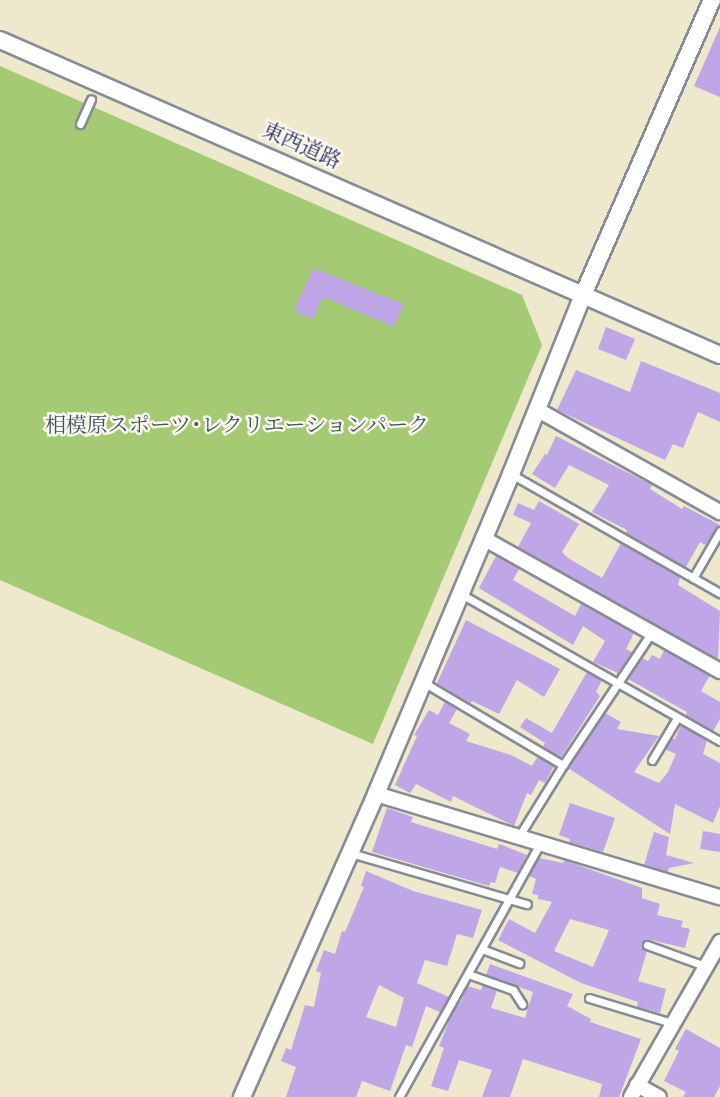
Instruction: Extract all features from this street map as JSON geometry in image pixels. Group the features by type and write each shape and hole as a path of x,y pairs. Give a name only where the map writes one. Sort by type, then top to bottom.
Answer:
{"street":[{"path":"242,1097 376,794 584,295 712,0"},
{"name":"東西道路","path":"0,40 720,355"},
{"path":"538,410 720,512"},
{"path":"483,538 720,671"},
{"path":"376,794 720,897"},
{"path":"659,1097 634,1091 672,1023 712,960 720,942"}],"lane":[{"path":"80,124 91,99"},
{"path":"511,474 720,593"},
{"path":"693,578 720,531"},
{"path":"461,594 720,741"},
{"path":"519,837 563,765 652,632"},
{"path":"422,681 563,765"},
{"path":"652,760 677,718"},
{"path":"399,1097 540,844"},
{"path":"350,853 527,904"},
{"path":"647,945 712,960"},
{"path":"482,949 519,963"},
{"path":"468,974 513,990 522,1004"},
{"path":"589,998 672,1023"}],"green space":[{"name":"相模原スポーツ･レクリエーションパーク","path":"0,66 522,295 542,345 373,744 0,580"}],"building":[{"path":"720,27 720,97 694,86"},
{"path":"313,268 404,304 394,327 323,297 313,319 294,311"},
{"path":"606,327 635,339 626,360 598,349"},
{"path":"641,361 720,393 720,422 698,412 683,448 673,444 665,460 557,410 576,370 630,392"},
{"path":"556,436 652,485 650,489 682,509 684,506 720,525 705,545 700,542 686,567 626,533 627,530 592,512 609,485 569,465 555,488 532,474 545,454 547,455"},
{"path":"539,501 579,524 562,552 568,558 602,578 621,543 680,577 678,585 720,611 718,660 518,547 531,523 513,515 518,503 534,510"},
{"path":"496,556 519,569 513,580 575,616 581,604 634,633 626,649 632,652 618,673 593,662 605,641 583,626 573,645 479,588"},
{"path":"466,620 560,669 544,697 517,680 499,714 463,699 437,683"},
{"path":"664,650 710,675 701,691 720,702 720,719 713,731 686,715 687,712 628,679 642,658 648,661 652,655 660,659"},
{"path":"587,672 602,680 596,692 600,696 561,757 543,747 545,743 520,727 526,718 552,733"},
{"path":"445,702 457,709 449,723 470,734 466,741 511,755 532,766 538,756 554,766 545,783 539,780 531,795 527,793 514,826 453,796 451,802 416,784 410,793 395,785 417,736 414,735 429,710 438,715"},
{"path":"605,713 621,722 617,729 659,736 634,772 659,783 668,772 676,754 665,749 671,739 675,739 681,725 707,740 703,754 720,763 720,806 713,823 675,804 670,834 568,768"},
{"path":"570,803 615,818 603,852 569,842 570,839 559,835"},
{"path":"387,808 413,817 411,822 497,849 499,844 527,855 518,873 500,867 495,883 491,882 489,886 372,852"},
{"path":"703,831 720,834 720,852 700,849"},
{"path":"654,832 669,837 666,855 694,863 669,868 668,872 644,865"},
{"path":"539,858 563,863 564,860 642,888 642,898 660,904 657,915 683,921 681,927 690,929 685,948 651,940 645,940 642,944 642,948 647,951 638,981 666,989 660,1013 637,1007 638,1002 581,983 498,940 509,919 535,933 552,902 538,899 538,895 532,894 536,879 529,876","holes":["570,919 609,930 593,967 554,951"]},
{"path":"366,871 413,891 482,910 473,938 457,934 447,966 425,960 417,983 449,997 440,1012 426,1006 412,1047 406,1045 390,1091 362,1081 356,1097 286,1097 296,1067 281,1061 286,1048 291,1050 305,1005 314,1007 321,973 316,971 324,950 335,954 342,931 345,932 364,887 361,886","holes":["379,985 404,998 396,1027 366,1017"]},
{"path":"490,964 573,994 567,1006 591,1019 590,1022 641,1039 619,1097 599,1097 602,1084 523,1059 510,1097 482,1097 492,1070 459,1060 448,1091 431,1086 444,1048 439,1046 451,1016 459,1001 461,1002 467,986 481,990 483,985 497,990 491,1008 525,1018 533,992 486,975"},
{"path":"686,1029 720,1048 720,1086 714,1097 683,1097 686,1092 664,1081 679,1051 675,1049"}]}
